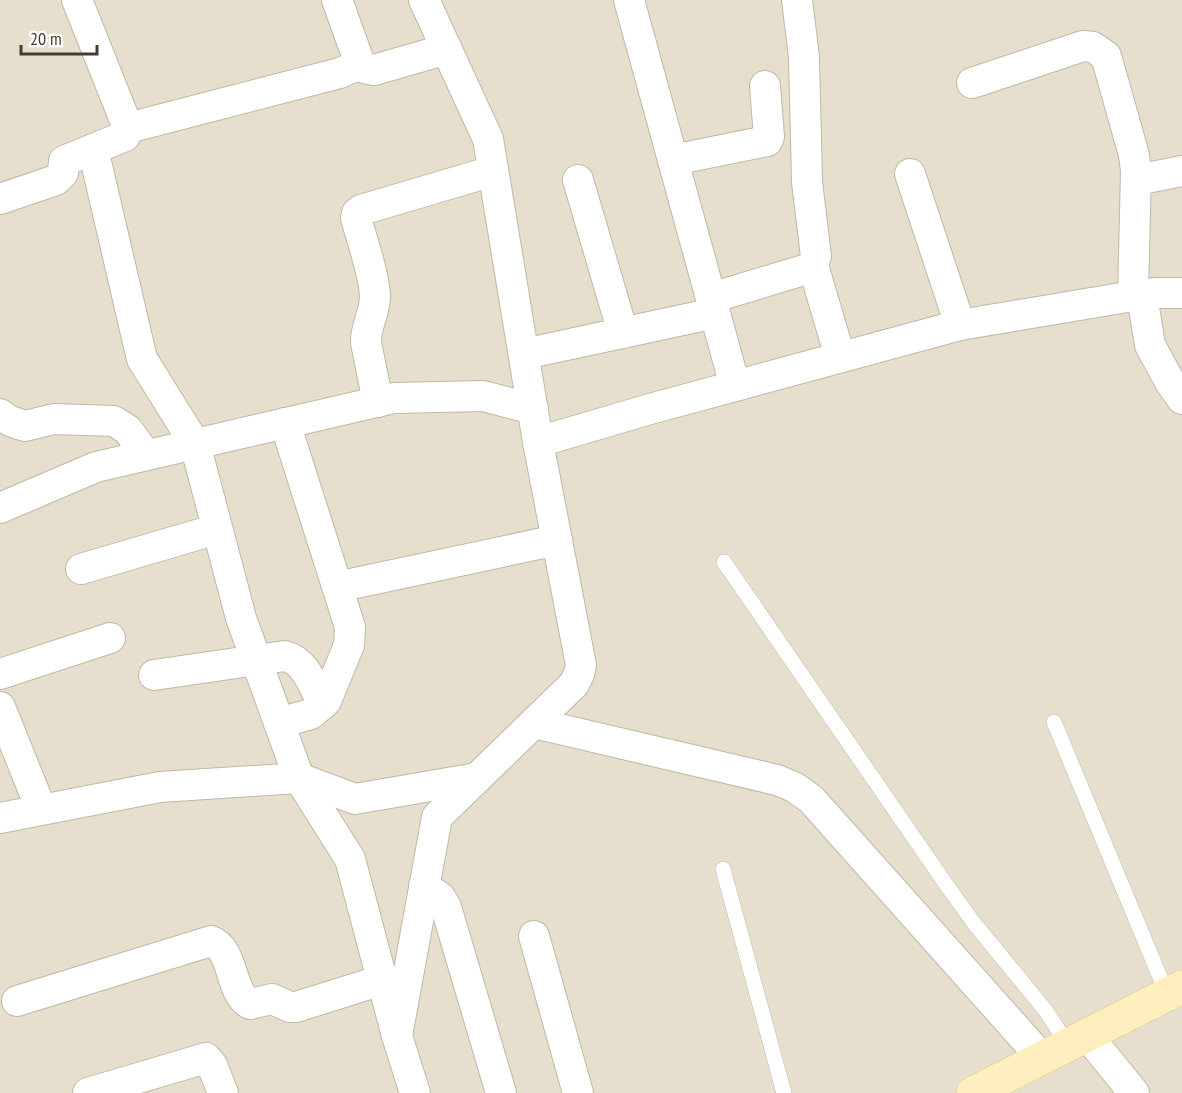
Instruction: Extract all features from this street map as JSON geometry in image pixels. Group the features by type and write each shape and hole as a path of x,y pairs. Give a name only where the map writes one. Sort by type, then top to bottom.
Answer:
{"main road":[{"path":"973,1093 1175,991"}],"street":[{"path":"0,200 56,180 63,173 64,161 125,136 128,128 77,0"},
{"path":"337,0 360,64 364,68 374,70 447,49"},
{"path":"397,1036 437,817 574,684 581,665 538,442 488,139 424,0"},
{"path":"629,0 735,386"},
{"path":"797,0 804,57 807,182 816,256 813,265 840,357"},
{"path":"972,83 1083,46 1100,50 1106,56 1134,155 1137,180 1137,296 1150,345 1182,399"},
{"path":"128,128 340,73 360,64"},
{"path":"673,160 766,141 769,137 765,86"},
{"path":"93,149 142,359 195,444 241,618 299,778 350,859 397,1036 415,1093"},
{"path":"378,402 365,335 373,312 374,290 356,218 357,213 493,171"},
{"path":"1137,180 1182,171"},
{"path":"910,174 960,325"},
{"path":"578,180 623,333"},
{"path":"524,354 623,333 713,306 813,265"},
{"path":"538,442 960,325 1137,296 1182,293"},
{"path":"0,508 96,467 394,398 483,396 533,409"},
{"path":"0,414 10,421 25,426 54,419 114,421 128,430 146,455"},
{"path":"279,723 311,714 323,704 351,636 285,423"},
{"path":"81,569 217,529"},
{"path":"337,587 557,540"},
{"path":"0,674 110,638"},
{"path":"154,675 285,656 300,663 323,704"},
{"path":"0,707 41,809"},
{"path":"534,723 777,780 794,786 811,799 1065,1046 1134,1093"},
{"path":"0,818 160,788 299,778 355,799 477,778"},
{"path":"424,886 440,897 446,907 501,1093"},
{"path":"534,936 578,1093"},
{"path":"17,1001 211,941 222,948 242,997 250,1004 272,999 290,1007 296,1007 382,980"},
{"path":"88,1093 206,1058 212,1065 223,1093"}],"lane":[{"path":"724,562 943,880 973,922 1041,1005 1065,1046"},
{"path":"1054,722 1175,991"},
{"path":"723,869 784,1093"}],"shaded area":[{"path":"0,0 1182,0 1182,1093 0,1093"}]}
